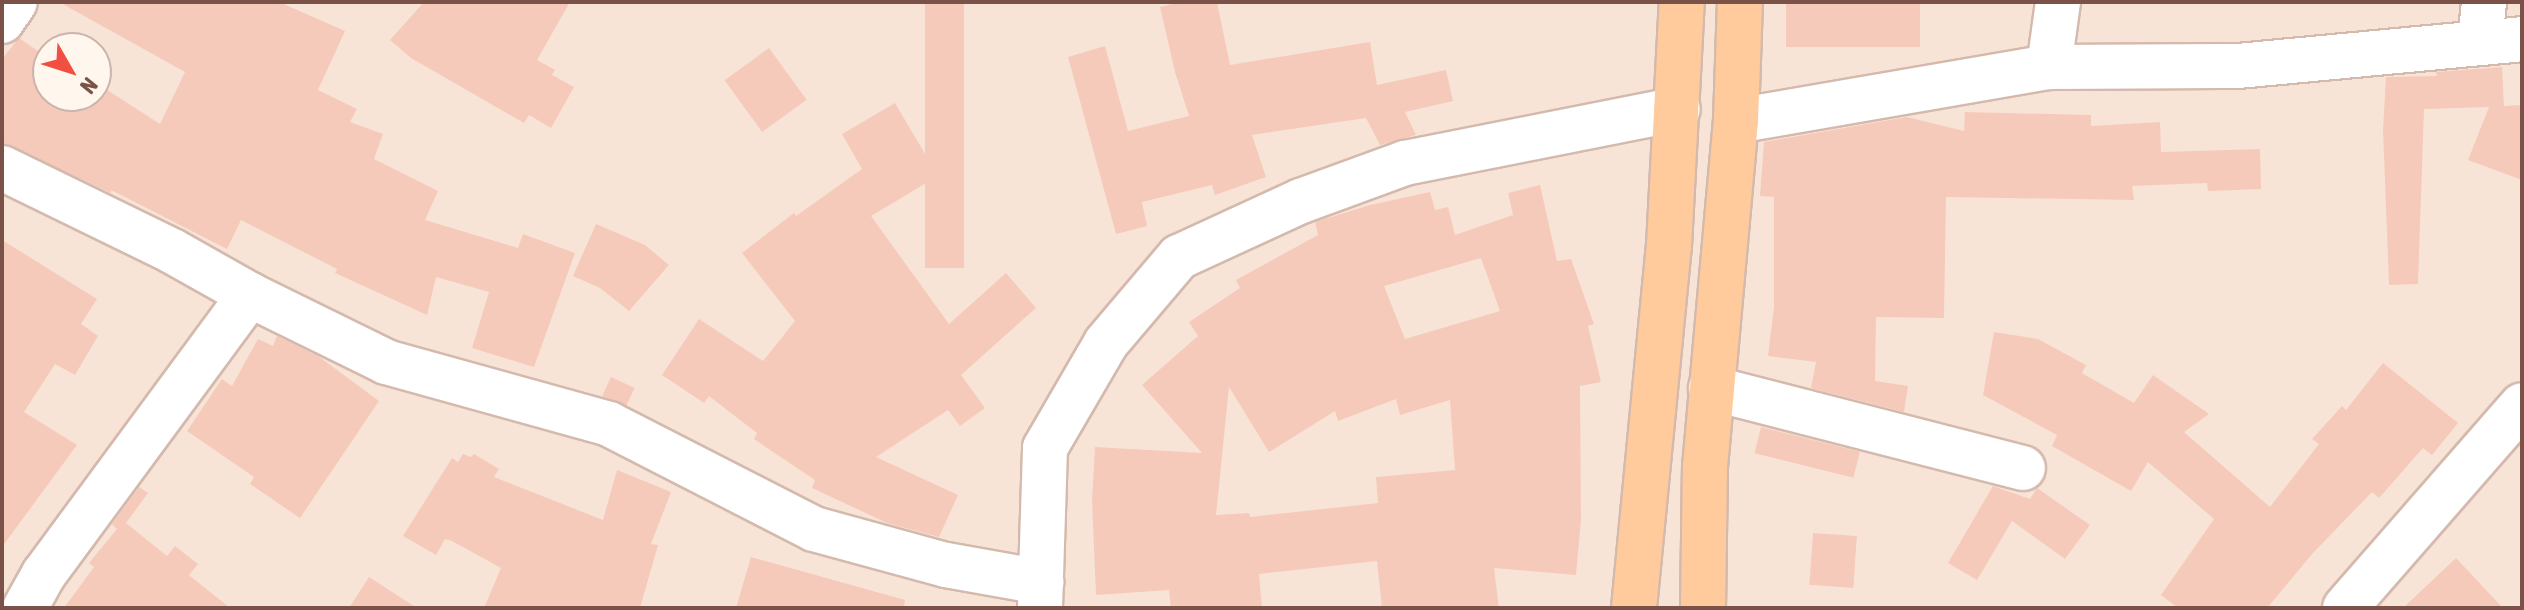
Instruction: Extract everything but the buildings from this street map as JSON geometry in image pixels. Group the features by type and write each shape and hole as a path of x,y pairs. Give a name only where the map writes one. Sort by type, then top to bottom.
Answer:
{"main road":[{"path":"1634,608 1654,416 1678,109 1682,2"},
{"path":"1703,608 1705,467 1736,121 1740,2"}],"street":[{"path":"2,21 15,2"},
{"path":"2049,67 2058,2"},
{"path":"1736,121 2049,67 2238,66 2495,28"},
{"path":"2,168 172,251 250,295 386,362 609,424 814,529 946,565 1040,595 1045,448 1106,343 1179,257 1301,201 1405,163 1678,109"},
{"path":"25,608 44,574 98,507 250,295"},
{"path":"1711,388 2023,468"},
{"path":"2345,608 2522,405"}],"shaded area":[{"path":"2,2 2522,2 2522,608 2,608"}]}
